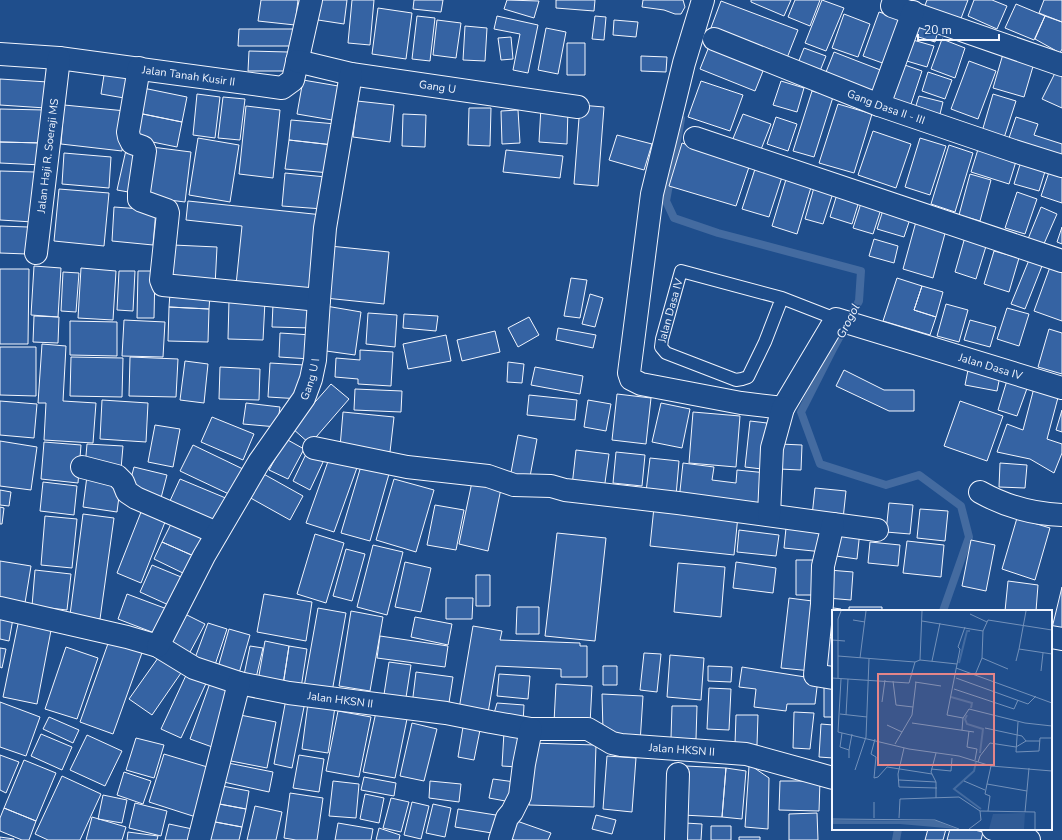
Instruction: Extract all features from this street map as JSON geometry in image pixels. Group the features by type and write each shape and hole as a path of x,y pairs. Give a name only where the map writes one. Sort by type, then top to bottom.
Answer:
{"street":[{"name":"Jalan Tanah Kusir II","path":"0,54 59,58 282,88 293,80 311,0"},
{"path":"703,0 682,71 652,194 629,373 631,379 641,384 783,408"},
{"path":"887,2 1062,65"},
{"path":"879,105 913,12"},
{"name":"Gang Dasa II - III","path":"714,39 879,105 1062,166"},
{"name":"Jalan Haji R. Soeraji MS","path":"36,253 59,58"},
{"name":"Gang U","path":"298,61 351,74 578,107"},
{"path":"140,68 128,132 132,143 143,147 145,151 139,192 140,198 142,201 167,210 168,213 161,280 163,285 318,300"},
{"name":"Gang U I","path":"158,646 217,533 259,462 304,398 311,379 315,360 318,300 325,228 351,74"},
{"path":"695,138 1062,261"},
{"path":"769,515 772,448 783,408 838,320"},
{"name":"Jalan Dasa IV","path":"838,320 1062,388"},
{"path":"314,448 407,467 488,476 514,485 551,486 565,490 678,503 877,530"},
{"path":"82,467 117,476 123,482 127,492 136,498 217,533"},
{"path":"980,492 996,501 1044,514 1062,515"},
{"path":"832,678 815,674 824,566 833,524"},
{"name":"Jalan HKSN II","path":"0,608 120,635 158,646 194,668 239,683 288,693 446,713 531,729 588,729 612,743 621,745 746,754 832,778"},
{"path":"1052,637 1062,639"},
{"path":"200,840 239,683"},
{"path":"500,840 507,818 512,812 520,796 524,764 531,729"},
{"path":"676,840 678,774"},
{"path":"996,830 1029,840"}],"lane":[{"name":"Jalan Dasa IV","path":"782,298 765,342 748,377 736,380 666,353 661,347 681,271 782,298 838,320"}],"building":[{"path":"261,0 298,0 295,25 258,21"},
{"path":"321,0 347,0 344,24 318,20"},
{"path":"352,0 374,0 370,45 348,43"},
{"path":"414,0 443,0 441,12 413,9"},
{"path":"507,0 539,1 534,18 504,9"},
{"path":"556,0 595,0 594,11 556,8"},
{"path":"643,0 683,0 685,7 681,14 675,14 664,10 642,7"},
{"path":"751,0 791,0 784,16 751,2"},
{"path":"795,0 820,0 810,26 788,17"},
{"path":"822,0 844,8 826,51 805,43"},
{"path":"927,0 968,0 960,21 924,8"},
{"path":"974,0 992,0 1007,6 997,29 968,16"},
{"path":"1044,0 1062,0 1062,22 1039,13"},
{"path":"721,1 798,30 785,63 709,33"},
{"path":"1016,4 1045,16 1034,40 1005,28"},
{"path":"378,8 412,13 406,59 372,54"},
{"path":"879,12 904,20 888,65 863,56"},
{"path":"844,14 870,24 858,57 832,48"},
{"path":"417,16 435,18 430,61 412,59"},
{"path":"497,16 538,25 528,73 513,70 520,34 494,29"},
{"path":"595,16 606,17 604,40 592,39"},
{"path":"1045,16 1062,22 1062,49 1060,53 1035,39"},
{"path":"437,20 461,23 456,58 433,55"},
{"path":"614,20 638,22 636,37 613,35"},
{"path":"913,24 938,31 935,42 909,34"},
{"path":"465,26 487,28 485,61 463,60"},
{"path":"546,28 566,32 558,74 538,70"},
{"path":"239,29 297,29 297,46 238,46"},
{"path":"511,37 513,59 501,60 498,38"},
{"path":"906,38 934,46 927,67 900,59"},
{"path":"942,39 965,48 955,78 931,69"},
{"path":"567,43 585,43 585,75 567,75"},
{"path":"710,44 765,66 755,91 700,69"},
{"path":"804,48 826,56 820,71 798,63"},
{"path":"249,51 288,52 288,71 248,71"},
{"path":"834,52 883,71 874,96 824,77"},
{"path":"1003,54 1034,63 1024,97 993,88"},
{"path":"641,56 667,57 666,72 641,71"},
{"path":"969,61 996,71 978,119 951,109"},
{"path":"899,63 922,71 909,110 886,102"},
{"path":"928,72 952,80 945,99 922,91"},
{"path":"1055,73 1062,76 1062,108 1042,99"},
{"path":"104,75 133,79 130,99 101,94"},
{"path":"0,79 48,82 46,108 0,105"},
{"path":"303,80 344,87 338,121 297,114"},
{"path":"701,81 743,95 730,131 688,117"},
{"path":"781,81 804,88 797,112 773,105"},
{"path":"143,88 187,97 182,122 138,113"},
{"path":"812,91 833,97 814,157 793,151"},
{"path":"197,94 220,97 215,138 193,135"},
{"path":"993,94 1016,101 1003,141 981,135"},
{"path":"919,96 943,102 939,118 914,112"},
{"path":"223,97 245,99 240,140 218,138"},
{"path":"357,101 394,105 390,142 353,137"},
{"path":"838,104 872,114 854,173 819,163"},
{"path":"64,105 126,111 122,151 61,144"},
{"path":"580,105 604,107 598,186 574,184"},
{"path":"246,106 280,110 273,178 239,174"},
{"path":"541,107 568,109 567,144 539,142"},
{"path":"469,108 491,108 490,146 468,145"},
{"path":"0,109 45,110 43,143 0,142"},
{"path":"518,110 520,143 502,144 501,111"},
{"path":"138,113 182,122 177,147 133,138"},
{"path":"403,114 426,115 425,147 402,146"},
{"path":"743,114 771,124 760,152 732,141"},
{"path":"776,117 797,124 788,151 767,144"},
{"path":"1016,117 1038,124 1034,135 1062,144 1062,165 1006,147"},
{"path":"291,120 336,124 333,145 289,140"},
{"path":"873,131 911,144 896,188 858,175"},
{"path":"617,135 652,144 644,170 609,160"},
{"path":"198,138 239,145 230,202 189,195"},
{"path":"920,138 946,146 930,195 905,187"},
{"path":"289,140 333,145 330,173 285,169"},
{"path":"0,142 43,143 42,165 0,163"},
{"path":"682,143 750,164 736,206 669,186"},
{"path":"949,145 973,153 955,212 931,204"},
{"path":"979,146 1017,158 1009,184 971,172"},
{"path":"152,147 191,152 185,202 145,197"},
{"path":"126,150 142,154 134,193 117,190"},
{"path":"506,150 563,156 560,178 503,172"},
{"path":"64,153 111,157 109,188 62,184"},
{"path":"1022,158 1047,165 1039,191 1014,184"},
{"path":"756,166 783,174 769,217 742,209"},
{"path":"1050,169 1062,172 1062,203 1041,196"},
{"path":"0,171 35,172 33,222 0,220"},
{"path":"285,173 326,177 323,209 282,206"},
{"path":"970,174 991,180 980,221 959,215"},
{"path":"787,176 812,184 797,234 772,226"},
{"path":"815,184 834,190 823,224 805,219"},
{"path":"59,189 109,193 104,246 54,241"},
{"path":"838,191 860,198 852,224 830,217"},
{"path":"1017,192 1037,199 1025,234 1005,228"},
{"path":"862,200 882,206 873,234 853,228"},
{"path":"188,201 323,215 314,293 236,285 242,226 186,220"},
{"path":"114,207 156,210 153,245 112,241"},
{"path":"884,207 911,216 904,237 877,229"},
{"path":"1041,207 1057,214 1043,246 1028,239"},
{"path":"917,218 947,226 933,278 903,269"},
{"path":"0,226 28,227 27,254 0,253"},
{"path":"1062,227 1062,244 1057,242"},
{"path":"965,237 987,243 976,279 955,272"},
{"path":"874,239 898,246 894,263 869,256"},
{"path":"173,245 217,247 215,286 172,284"},
{"path":"330,246 389,252 384,304 325,298"},
{"path":"994,251 1019,258 1009,292 984,284"},
{"path":"1029,260 1042,266 1025,309 1011,304"},
{"path":"34,266 61,268 58,317 31,315"},
{"path":"1050,267 1062,271 1062,321 1034,311"},
{"path":"81,268 116,271 113,320 78,318"},
{"path":"0,269 29,269 28,344 0,344"},
{"path":"119,271 135,271 133,311 117,310"},
{"path":"138,271 155,271 154,318 137,318"},
{"path":"63,272 79,273 76,312 61,311"},
{"path":"571,278 587,280 580,318 564,316"},
{"path":"897,278 922,286 914,310 936,317 930,335 883,321"},
{"path":"922,286 943,292 936,317 914,310"},
{"path":"170,293 210,295 209,309 169,307"},
{"path":"590,294 603,298 595,327 582,324"},
{"path":"229,300 265,301 263,340 228,339"},
{"path":"273,304 313,305 312,328 272,327"},
{"path":"946,304 968,310 959,342 937,336"},
{"path":"326,306 361,312 355,355 319,350"},
{"path":"169,307 209,309 208,342 168,341"},
{"path":"1007,308 1029,314 1019,346 997,339"},
{"path":"368,313 397,315 395,347 366,344"},
{"path":"404,314 438,316 436,331 403,328"},
{"path":"34,316 59,317 58,343 33,342"},
{"path":"529,317 539,335 518,347 508,328"},
{"path":"124,320 165,322 163,357 122,356"},
{"path":"970,320 996,327 990,347 964,340"},
{"path":"70,321 117,322 117,356 70,355"},
{"path":"558,328 596,335 593,348 556,340"},
{"path":"1049,329 1062,333 1062,374 1038,367"},
{"path":"495,331 500,352 462,361 457,340"},
{"path":"280,333 312,335 311,359 279,357"},
{"path":"446,335 451,361 408,369 403,344"},
{"path":"42,344 66,346 63,401 96,403 93,443 44,440 46,403 38,403"},
{"path":"0,347 36,347 36,396 0,395"},
{"path":"360,350 393,352 391,386 358,384 358,379 335,377 336,358 360,360"},
{"path":"71,357 123,358 122,397 70,396"},
{"path":"130,357 178,359 176,397 129,396"},
{"path":"185,361 208,364 204,403 180,400"},
{"path":"508,362 524,364 522,383 507,382"},
{"path":"270,363 304,365 301,399 268,397"},
{"path":"969,365 1001,371 997,391 965,385"},
{"path":"220,367 260,369 259,400 219,399"},
{"path":"535,367 583,376 580,394 531,385"},
{"path":"844,370 884,390 914,390 914,411 889,411 836,386"},
{"path":"1008,377 1029,383 1017,416 998,410"},
{"path":"331,384 349,399 310,444 292,428"},
{"path":"1035,384 1060,390 1047,439 1062,444 1062,453 1054,473 1030,459 997,452 1007,424 1023,430"},
{"path":"355,389 402,391 401,412 354,410"},
{"path":"617,394 651,398 646,444 612,440"},
{"path":"529,395 577,400 575,420 527,415"},
{"path":"102,400 148,403 146,442 100,439"},
{"path":"588,400 611,404 606,431 584,427"},
{"path":"0,401 37,404 34,438 0,435"},
{"path":"960,401 1003,416 987,461 944,446"},
{"path":"246,403 280,407 277,427 243,424"},
{"path":"661,403 690,409 682,448 652,442"},
{"path":"1062,410 1062,432 1056,430"},
{"path":"343,412 394,417 390,452 340,447"},
{"path":"693,412 740,416 736,467 689,463"},
{"path":"212,417 254,434 243,460 201,442"},
{"path":"750,421 767,423 762,469 745,467"},
{"path":"155,425 180,429 173,467 148,462"},
{"path":"518,435 537,439 529,482 510,478"},
{"path":"286,439 304,449 288,479 269,470"},
{"path":"0,441 37,447 31,490 0,486"},
{"path":"44,442 81,445 78,483 41,479"},
{"path":"87,444 123,446 121,469 85,467"},
{"path":"780,444 802,445 801,470 779,469"},
{"path":"193,445 245,470 233,496 180,471"},
{"path":"576,450 609,454 604,490 572,486"},
{"path":"307,452 324,460 310,490 293,481"},
{"path":"616,452 645,455 642,486 613,483"},
{"path":"331,453 359,462 334,532 306,523"},
{"path":"650,458 679,461 676,496 646,492"},
{"path":"683,463 714,467 712,480 736,483 737,470 767,473 763,509 679,500"},
{"path":"1000,463 1027,465 1025,488 999,487"},
{"path":"361,466 389,474 370,541 341,533"},
{"path":"134,467 167,475 161,498 128,490"},
{"path":"260,472 303,496 290,520 247,496"},
{"path":"87,476 121,481 117,512 83,507"},
{"path":"473,477 502,484 488,551 459,544"},
{"path":"180,479 228,499 217,524 169,503"},
{"path":"394,479 434,490 416,552 376,540"},
{"path":"43,482 77,486 74,515 40,511"},
{"path":"815,488 846,491 843,519 812,516"},
{"path":"0,490 11,492 9,506 0,505"},
{"path":"889,503 913,505 910,534 886,532"},
{"path":"435,505 464,510 456,550 427,545"},
{"path":"0,507 4,508 2,524 0,524"},
{"path":"143,507 167,517 141,583 117,573"},
{"path":"654,507 738,516 734,555 650,546"},
{"path":"920,509 948,511 945,541 917,538"},
{"path":"83,514 114,518 100,619 70,615"},
{"path":"45,516 77,519 72,568 41,565"},
{"path":"1017,518 1050,528 1035,580 1002,569"},
{"path":"173,520 206,536 196,557 162,542"},
{"path":"786,528 825,532 823,552 784,548"},
{"path":"839,529 860,531 857,559 836,556"},
{"path":"739,530 779,535 776,556 737,552"},
{"path":"557,533 606,538 595,641 545,636"},
{"path":"315,534 344,543 326,603 297,594"},
{"path":"971,540 995,545 986,591 962,586"},
{"path":"907,541 944,545 941,577 903,573"},
{"path":"162,542 196,557 187,575 154,559"},
{"path":"870,542 900,545 898,566 868,563"},
{"path":"373,545 403,552 387,615 357,607"},
{"path":"346,549 365,554 352,601 333,596"},
{"path":"796,560 818,560 818,595 796,595"},
{"path":"0,561 31,566 25,603 0,599"},
{"path":"405,562 431,568 421,612 395,607"},
{"path":"736,562 776,568 773,593 733,588"},
{"path":"678,563 725,567 721,617 674,612"},
{"path":"152,565 186,579 173,607 140,592"},
{"path":"35,570 71,574 67,610 32,606"},
{"path":"829,570 853,572 851,600 827,598"},
{"path":"476,575 490,575 490,606 476,606"},
{"path":"1008,581 1038,585 1036,610 1005,610"},
{"path":"1062,587 1062,631 1052,628"},
{"path":"127,594 167,609 157,634 118,619"},
{"path":"264,594 312,602 306,641 257,632"},
{"path":"446,598 473,598 472,619 446,619"},
{"path":"789,598 820,602 812,671 781,668"},
{"path":"517,607 539,607 539,634 516,634"},
{"path":"826,607 841,609 832,610 832,630 824,629"},
{"path":"849,607 882,607 882,610 849,610"},
{"path":"318,608 346,613 332,692 304,687"},
{"path":"0,611 14,613 9,641 0,639"},
{"path":"351,611 383,617 370,691 339,686"},
{"path":"181,612 205,624 189,654 165,643"},
{"path":"415,617 452,624 448,645 411,637"},
{"path":"19,619 52,625 37,704 3,697"},
{"path":"208,623 227,629 215,665 195,658"},
{"path":"473,626 502,631 500,640 580,643 580,646 587,646 587,677 561,677 561,669 496,666 488,713 459,709"},
{"path":"229,629 250,635 238,677 217,671"},
{"path":"380,636 448,646 445,667 377,658"},
{"path":"822,637 832,638 832,668 819,667"},
{"path":"110,638 143,650 113,734 80,722"},
{"path":"265,641 289,646 283,685 258,681"},
{"path":"250,646 263,648 256,678 244,675"},
{"path":"289,646 307,649 301,688 283,685"},
{"path":"66,647 98,658 77,719 45,709"},
{"path":"0,648 6,649 2,668 0,667"},
{"path":"644,653 661,654 657,692 640,690"},
{"path":"670,655 704,658 701,700 667,697"},
{"path":"158,658 181,673 152,715 129,699"},
{"path":"389,662 411,665 405,704 383,701"},
{"path":"603,666 617,666 617,685 603,685"},
{"path":"708,666 732,667 731,682 708,681"},
{"path":"742,667 818,679 815,704 787,704 786,711 754,707 756,689 739,687"},
{"path":"188,671 208,679 181,738 161,729"},
{"path":"416,672 453,677 448,709 412,705"},
{"path":"499,674 530,676 528,699 497,696"},
{"path":"210,683 235,692 215,748 190,739"},
{"path":"556,684 592,686 590,724 554,722"},
{"path":"824,684 832,684 832,717 824,717"},
{"path":"709,688 731,689 729,730 707,729"},
{"path":"602,694 643,696 640,743 603,731"},
{"path":"286,699 305,702 292,768 274,764"},
{"path":"0,702 40,717 26,756 0,747"},
{"path":"308,703 335,707 328,753 302,749"},
{"path":"497,703 524,705 523,723 493,717"},
{"path":"672,706 697,706 696,739 671,738"},
{"path":"338,711 371,717 359,777 326,771"},
{"path":"376,712 407,719 395,778 363,772"},
{"path":"794,712 814,713 810,749 793,748"},
{"path":"235,714 276,722 267,768 226,760"},
{"path":"736,715 758,715 757,745 735,744"},
{"path":"49,717 79,730 73,743 43,729"},
{"path":"412,723 437,729 424,781 400,776"},
{"path":"821,724 832,725 832,758 819,757"},
{"path":"463,727 480,730 474,760 458,757"},
{"path":"504,732 521,733 518,767 502,766"},
{"path":"41,734 72,747 62,770 31,756"},
{"path":"87,735 122,751 105,786 70,770"},
{"path":"136,738 164,745 154,778 126,770"},
{"path":"531,743 596,745 594,807 529,805"},
{"path":"164,754 214,769 199,818 149,802"},
{"path":"0,755 19,762 6,793 0,790"},
{"path":"299,755 324,759 319,792 293,788"},
{"path":"607,756 636,758 632,812 603,809"},
{"path":"24,760 56,773 36,821 4,808"},
{"path":"223,762 273,772 269,792 219,781"},
{"path":"686,766 726,768 722,817 682,815"},
{"path":"749,766 753,767 769,778 768,829 745,827"},
{"path":"726,768 746,771 742,819 722,817"},
{"path":"124,772 151,781 143,804 117,795"},
{"path":"62,776 101,794 80,840 48,840 35,834"},
{"path":"364,777 396,783 394,796 361,790"},
{"path":"493,779 515,782 511,802 489,798"},
{"path":"333,781 359,784 356,818 329,816"},
{"path":"430,781 461,784 459,802 429,798"},
{"path":"780,781 820,781 819,811 779,810"},
{"path":"217,785 249,791 246,809 214,803"},
{"path":"290,793 323,798 317,840 296,840 284,838"},
{"path":"365,794 384,798 379,823 360,819"},
{"path":"103,795 127,800 122,823 98,819"},
{"path":"391,798 409,802 401,832 383,828"},
{"path":"412,802 429,806 421,839 404,835"},
{"path":"135,803 167,811 161,836 129,828"},
{"path":"214,803 246,809 242,827 210,821"},
{"path":"433,804 451,808 445,837 426,833"},
{"path":"255,806 282,812 276,840 247,840"},
{"path":"4,808 36,821 29,840 22,840 0,831 0,818"},
{"path":"458,809 502,816 498,834 455,827"},
{"path":"817,813 818,840 789,840 789,814"},
{"path":"596,815 616,820 612,834 592,829"},
{"path":"92,817 126,827 122,840 86,840"},
{"path":"514,820 551,833 548,840 515,840 508,838"},
{"path":"210,821 242,827 239,840 206,840"},
{"path":"338,823 373,829 371,840 335,840"},
{"path":"685,823 702,824 701,840 683,840"},
{"path":"169,824 197,830 195,840 165,840"},
{"path":"711,826 731,826 731,840 711,840"},
{"path":"379,828 400,835 399,840 376,840"},
{"path":"928,830 946,830 943,840 925,840"},
{"path":"950,830 974,830 983,832 981,840 947,840"},
{"path":"128,832 158,836 157,840 127,840"},
{"path":"0,837 14,839 14,840 0,840"},
{"path":"739,837 760,837 760,840 739,840"}],"waterway":[{"name":"Grogol","path":"681,119 666,201 674,218 718,233 861,271 859,301 801,412 820,464 886,485 919,475 961,506 969,537 943,610"},
{"name":"Grogol","path":"896,840 898,830"}]}
